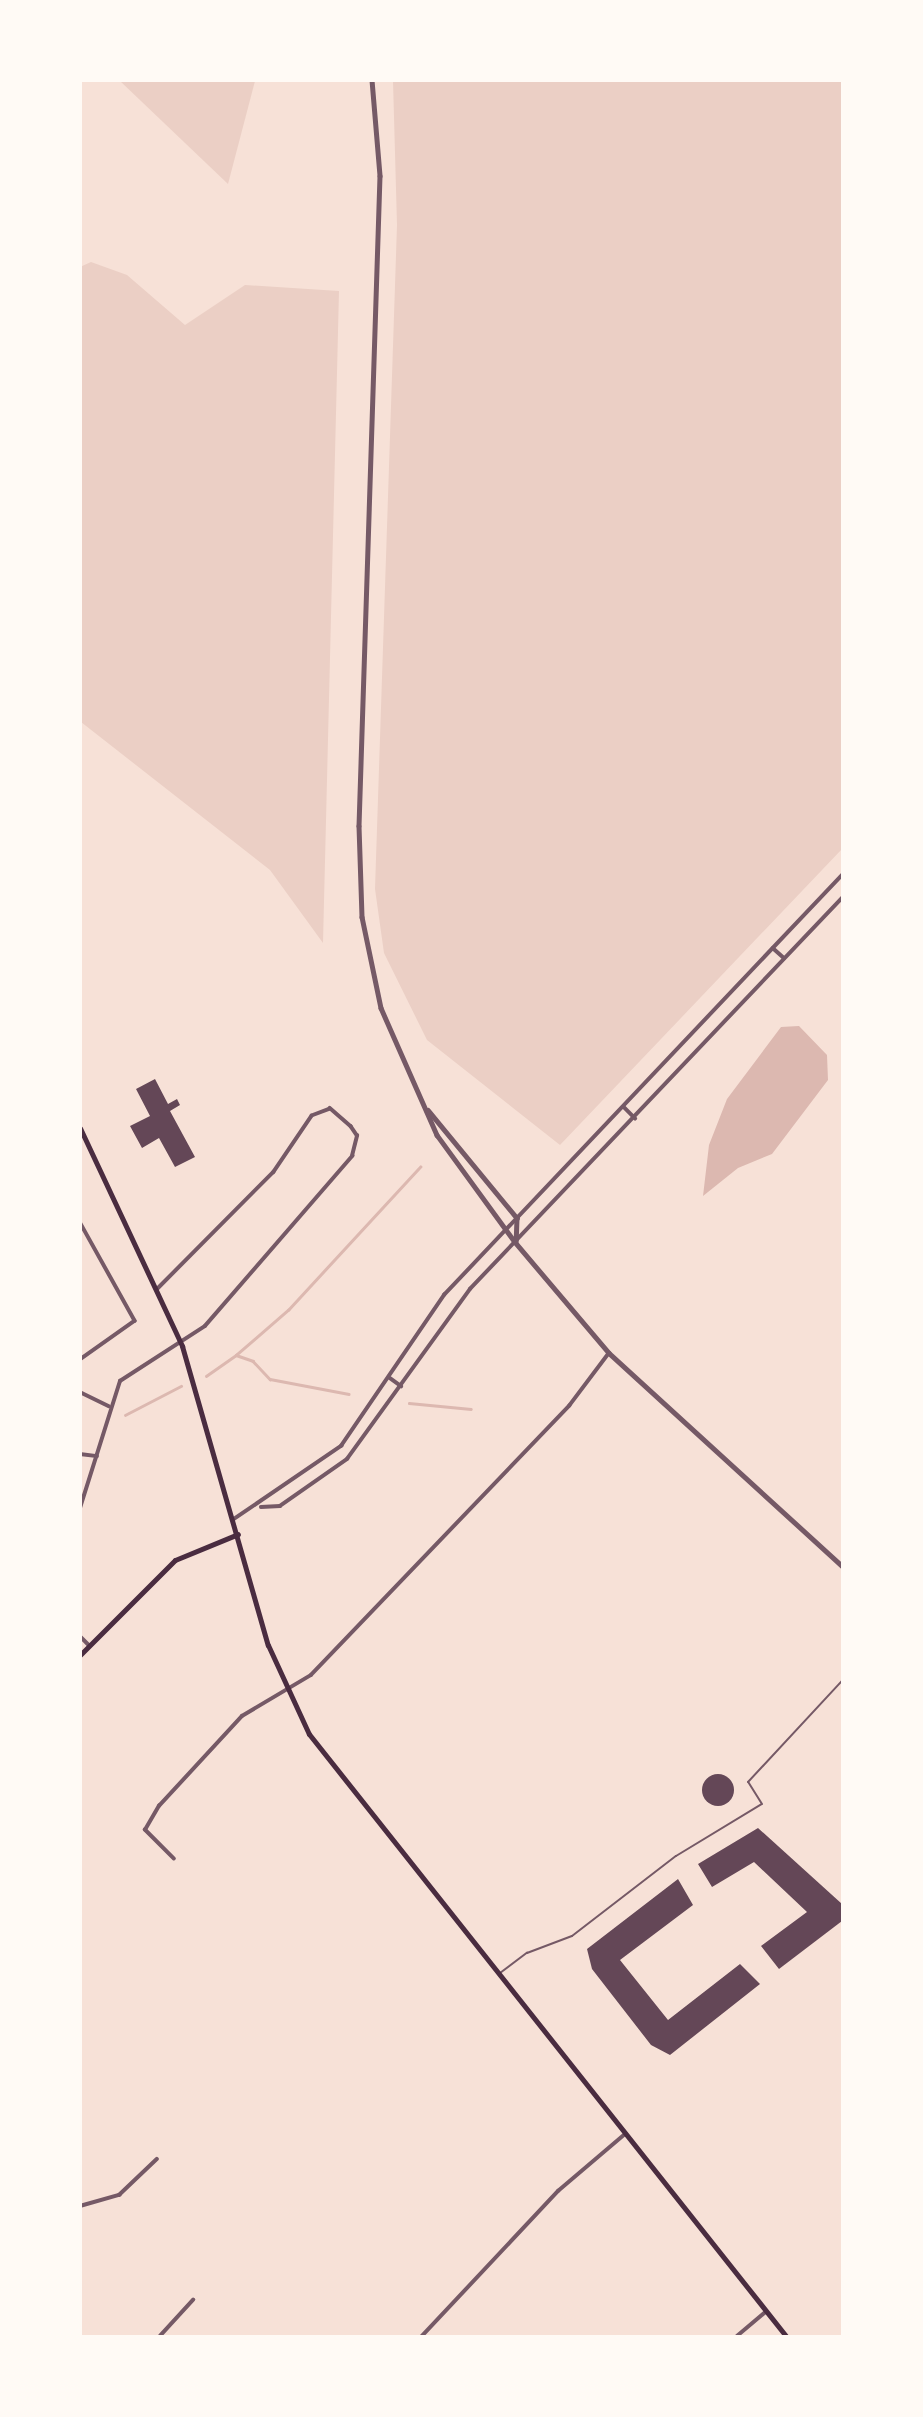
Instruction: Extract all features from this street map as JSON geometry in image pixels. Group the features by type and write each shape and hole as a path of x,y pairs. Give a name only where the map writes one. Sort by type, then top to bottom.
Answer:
{"main road":[{"path":"80,1128 158,1289 182,1346 285,1689 327,1759 786,2336"},
{"path":"80,1655 175,1560 238,1534"}],"street":[{"path":"372,80 380,176 360,886 366,950 381,1008 422,1101 455,1166 515,1242 609,1353 842,1566"},
{"path":"234,1519 258,1507 324,1463 390,1378 444,1295 842,875"},
{"path":"258,1507 280,1506 332,1473 401,1386 443,1321 842,898"},
{"path":"773,948 784,958"},
{"path":"422,1101 517,1219 515,1242"},
{"path":"623,1107 635,1118"},
{"path":"80,1508 97,1457 109,1406 134,1367 182,1346 352,1156 356,1136 351,1127 330,1109 312,1116 274,1172 158,1289"},
{"path":"80,1222 135,1321 80,1360"},
{"path":"174,1859 145,1830 148,1821 242,1716 311,1675 569,1406 609,1353"},
{"path":"390,1378 401,1386"},
{"path":"80,1392 109,1406"},
{"path":"80,1454 97,1457"},
{"path":"80,1636 90,1645"},
{"path":"422,2336 565,2184 624,2135"},
{"path":"80,2206 120,2195 157,2159"},
{"path":"160,2336 193,2300"},
{"path":"737,2336 766,2312"}],"lane":[{"path":"499,1973 527,1953 572,1936 676,1856 762,1804 748,1782 842,1681"}],"shaded area":[{"path":"120,81 255,81 228,184"},
{"path":"393,81 842,81 842,849 560,1145 427,1040 384,953 375,889 397,225"},
{"path":"91,262 127,275 185,325 245,285 339,291 323,943 270,870 81,722 80,267"},
{"path":"799,1026 827,1055 828,1080 772,1154 738,1168 703,1196 709,1145 727,1099 781,1027"}],"building":[{"path":"155,1079 168,1104 177,1099 180,1105 170,1111 195,1157 175,1167 159,1138 142,1148 130,1126 150,1116 136,1089"},
{"path":"718,1774 729,1779 734,1790 729,1801 718,1806 707,1801 702,1790 707,1779"},
{"path":"758,1828 842,1904 842,1921 779,1969 761,1946 807,1912 754,1862 712,1887 698,1864"},
{"path":"678,1879 693,1905 620,1960 668,2020 740,1964 760,1984 670,2055 651,2045 592,1969 587,1949"}],"waterway":[{"path":"236,1355 288,1310 420,1167"},
{"path":"206,1376 236,1355 253,1361 270,1379 349,1394"},
{"path":"125,1415 181,1386"},
{"path":"409,1403 471,1409"}]}
